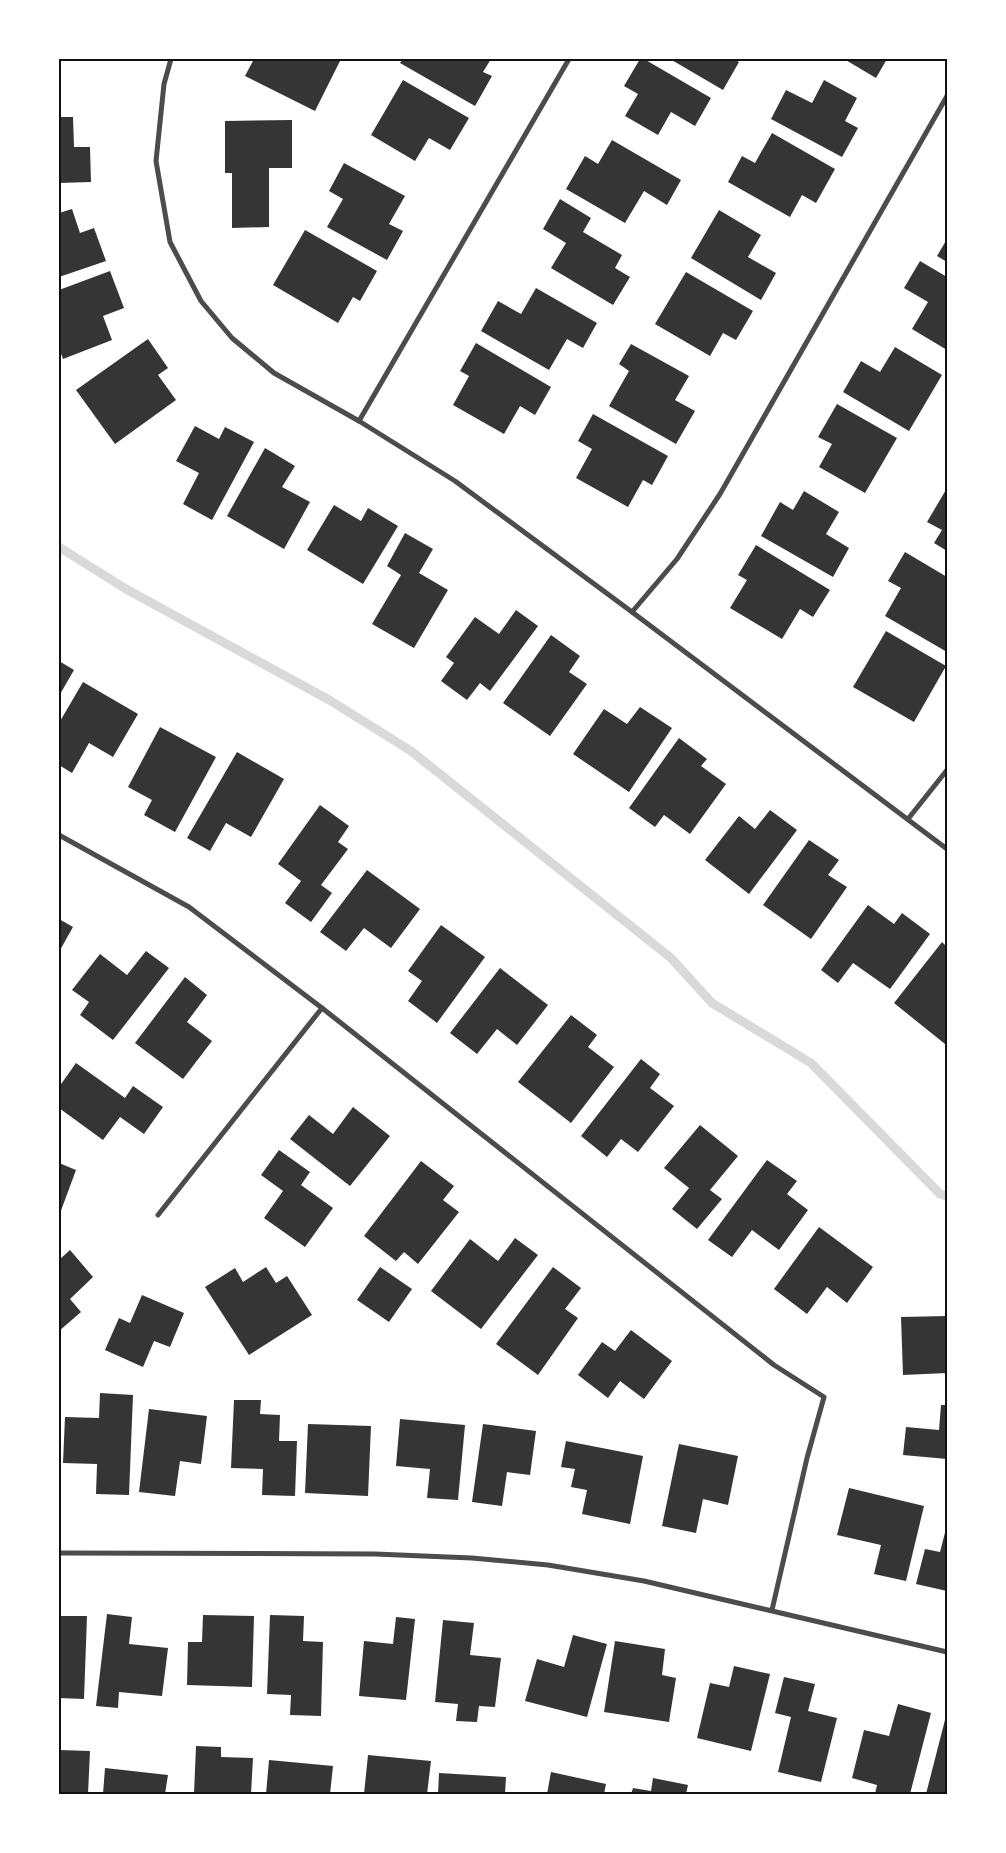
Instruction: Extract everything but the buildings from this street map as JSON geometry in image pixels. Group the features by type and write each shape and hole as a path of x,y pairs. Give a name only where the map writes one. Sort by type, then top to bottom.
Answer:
{"street":[{"path":"170,59 164,84 156,161 170,242 201,301 232,338 274,373 359,421 455,481 947,849"},
{"path":"359,421 569,59"},
{"path":"632,612 677,559 720,494 947,96"},
{"path":"908,819 947,770"},
{"path":"59,835 189,907 322,1008 774,1364 824,1397 807,1458 772,1610"},
{"path":"158,1215 322,1008"},
{"path":"59,1553 375,1554 472,1558 548,1565 616,1576 772,1610 947,1652"}],"waterway":[{"path":"59,547 126,589 331,701 411,751 671,958 712,1003 811,1063 940,1194 947,1196"}]}
